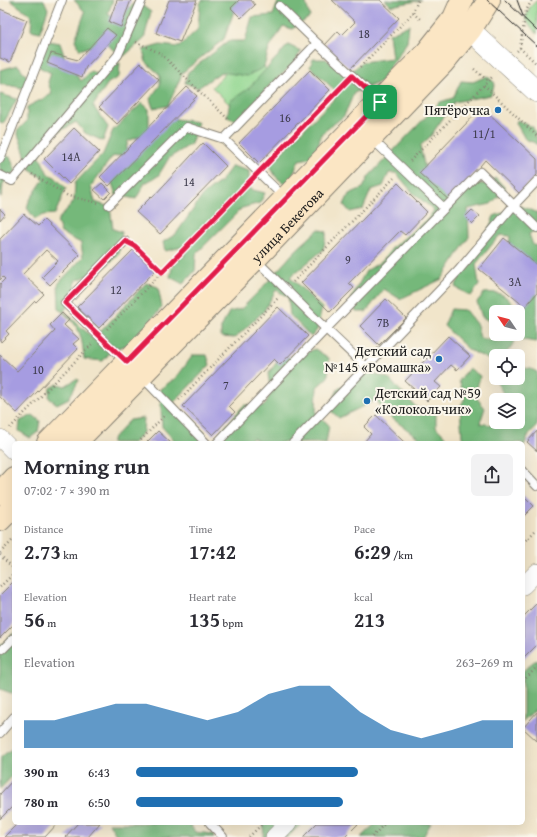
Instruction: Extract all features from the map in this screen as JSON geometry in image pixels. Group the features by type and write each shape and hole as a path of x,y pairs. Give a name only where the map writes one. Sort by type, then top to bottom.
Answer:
{"main road":[{"name":"улица Бекетова","path":"77,441 134,369 286,198 462,16 489,0"},
{"name":"улица Бекетова","path":"50,441 134,369 255,259 442,64 462,16"},
{"path":"0,492 12,480"},
{"path":"0,520 12,508"}],"street":[{"path":"462,16 537,92"},
{"path":"5,433 12,448"},
{"path":"525,584 537,572"},
{"path":"274,837 286,825"}],"lane":[{"path":"0,159 62,0"},
{"path":"0,175 12,181 118,54 127,38 142,0"},
{"path":"279,6 380,102"},
{"path":"224,139 317,43"},
{"path":"109,205 187,128 224,139 286,198"},
{"path":"371,138 444,208"},
{"path":"219,441 480,172 537,228"},
{"path":"295,441 458,271 514,205 537,181"},
{"path":"125,241 65,303 134,369 204,441"},
{"path":"255,259 366,367"},
{"path":"525,473 537,486"},
{"path":"3,649 12,640"},
{"path":"0,734 12,719"},
{"path":"212,825 223,837"}],"path":[{"path":"5,433 413,13 418,0"},
{"path":"520,48 526,11 532,0"},
{"path":"413,13 421,20"},
{"path":"127,38 160,54 236,126"},
{"path":"474,68 488,81"},
{"path":"140,441 498,71"},
{"path":"484,85 537,136"},
{"path":"23,168 68,196 109,205"},
{"path":"125,241 135,246 162,272"},
{"path":"525,541 537,529"},
{"path":"12,541 0,554 12,567"},
{"path":"0,587 12,574"},
{"path":"525,679 537,667"},
{"path":"249,837 261,825"},
{"path":"372,837 383,825"}],"green space":[{"path":"10,0 44,0 48,9 40,32 31,30 32,16"},
{"path":"74,0 113,0 108,14 114,18 137,2 151,12 144,39 124,56 112,49 105,41 80,50 75,40 85,12"},
{"path":"202,0 238,0 224,39 183,72 168,106 153,108 150,99 160,85 160,75 146,62 143,50 160,45 179,47 198,29 200,4"},
{"path":"279,0 305,0 310,17 292,29 283,26 269,49 264,67 247,76 221,72 198,88 185,83 188,72 229,41 245,41 252,17 273,15"},
{"path":"385,0 422,0 391,6"},
{"path":"537,0 537,34 525,19 530,7"},
{"path":"409,25 407,42 380,82 354,93 344,116 321,134 317,152 310,158 299,160 291,179 285,184 276,177 270,166 339,94 310,67 313,59 326,59 347,76 362,62 392,58 389,34"},
{"path":"49,41 60,43 67,64 81,81 91,71 101,76 112,64 120,63 119,77 108,83 93,106 108,127 103,141 85,133 76,122 48,138 39,155 48,174 55,177 66,188 55,214 44,215 35,219 27,208 29,201 44,179 30,169 17,131 27,121 27,107 52,94 48,82 51,73 39,67 38,50"},
{"path":"288,45 301,51 294,63 265,90 242,123 227,117 230,101 248,89"},
{"path":"247,51 271,73 235,110 212,87"},
{"path":"18,65 33,84 29,89 0,84 0,70"},
{"path":"487,76 495,83 491,95 454,102 430,137 420,146 425,169 466,183 483,184 496,178 506,189 491,204 468,209 469,237 442,279 400,299 384,289 366,312 356,312 351,298 366,271 382,261 393,247 428,219 434,210 414,194 396,173 389,173 383,186 371,190 363,209 350,212 344,205 349,194 363,188 369,176 440,102 453,98 461,81 473,82"},
{"path":"0,94 17,99 3,124 0,122"},
{"path":"142,103 149,109 149,133 128,141 125,154 112,157 91,186 95,202 110,207 113,229 122,232 119,254 103,269 75,281 76,295 64,311 92,337 101,331 146,283 158,287 162,307 132,344 113,349 103,361 84,359 82,343 78,330 66,314 59,309 58,284 83,257 81,243 61,233 57,221 74,201 75,183 103,154 113,130"},
{"path":"169,118 198,122 191,144 169,158 158,176 145,183 136,199 116,195 111,180"},
{"path":"517,120 533,127 537,140 537,146 535,143 525,139 516,123"},
{"path":"0,155 10,157 16,171 3,184 2,196 0,197"},
{"path":"232,166 249,171 249,189 265,193 260,203 242,208 196,254 195,271 183,284 170,277 173,264 185,255 182,247 165,251 163,242 176,234 203,195 221,181"},
{"path":"521,206 537,213 537,234 534,231 529,234 533,245 537,246 537,276 508,253 510,236 500,235 476,264 479,285 471,296 455,287 463,270 487,233 494,216"},
{"path":"319,229 327,232 323,250 290,277 322,308 317,330 311,337 290,315 288,297 276,290 264,311 235,338 221,337 221,328 229,312 241,309 295,251"},
{"path":"537,280 537,342 525,340 525,305 522,305"},
{"path":"484,293 496,293 501,294 513,305 489,305 489,321 482,317 477,302"},
{"path":"451,309 465,310 477,325 480,338 489,340 489,341 515,341 509,349 489,349 489,360 469,350 444,326"},
{"path":"315,349 329,358 328,377 317,387 316,413 329,425 326,441 258,441 253,438 249,441 220,441 219,434 244,405 264,406 271,393 268,374 280,358 296,357"},
{"path":"193,355 207,355 210,365 174,402 179,412 191,417 205,434 203,441 175,441 162,427 160,389 177,377"},
{"path":"469,368 480,376 475,396 485,408 480,423 489,424 489,429 525,429 525,393 503,393 498,385 525,385 525,368 537,372 537,426 529,434 525,443 525,441 464,441 462,437 460,407 465,398 459,381"},
{"path":"364,371 388,378 417,408 436,410 436,427 450,441 423,441 390,417 376,400 339,418 329,409 338,389"},
{"path":"76,379 79,380 69,398 57,404 49,398 50,388 58,384 65,386"},
{"path":"33,415 40,421 38,432 30,438 19,431 20,421"},
{"path":"144,418 143,432 136,441 112,441 112,439 130,420"},
{"path":"12,634 12,693 0,689 0,646"},
{"path":"537,660 537,708 525,719 525,669"},
{"path":"12,749 12,776 0,789 1,757"},
{"path":"110,825 190,825 195,832 213,834 214,837 120,837 116,835"},
{"path":"264,825 301,825 287,837 263,837"},
{"path":"374,825 430,825 423,837 361,837"}],"building":[{"path":"117,0 131,0 121,27 109,22"},
{"path":"169,0 197,0 180,42 156,33"},
{"path":"239,0 251,0 255,5 241,18 231,8"},
{"path":"332,0 380,0 399,18 350,69 325,45 338,31 342,35 355,22"},
{"path":"0,9 27,20 10,62 0,58"},
{"path":"107,28 116,35 86,67 82,77 47,63 51,53 78,60"},
{"path":"141,63 159,80 117,124 99,107"},
{"path":"310,70 330,90 259,163 239,143"},
{"path":"187,87 197,96 109,186 100,177"},
{"path":"482,107 537,159 537,175 519,193 485,160 451,202 419,173"},
{"path":"74,128 99,152 69,184 44,159"},
{"path":"203,143 226,166 160,234 136,212 151,197 152,198"},
{"path":"102,183 111,192 104,199 94,190"},
{"path":"398,183 427,212 405,235 400,231 349,283 354,288 330,312 301,283"},
{"path":"0,209 5,214 0,220"},
{"path":"472,210 480,216 472,224 465,217"},
{"path":"24,214 38,226 44,220 80,255 50,285 42,277 58,261 46,250 23,274 44,294 36,302 35,301 6,331 9,334 1,342 0,284 5,279 3,277 0,280 0,239"},
{"path":"504,238 537,265 537,293 525,307 525,305 523,305 479,269"},
{"path":"133,250 155,271 99,328 77,307"},
{"path":"386,299 406,318 379,345 360,326"},
{"path":"278,307 308,336 280,365 274,359 229,406 235,412 213,435 183,406"},
{"path":"62,313 69,320 64,325 79,339 73,344 78,349 17,413 0,397 0,355 17,371 55,331 50,325"},
{"path":"448,336 470,356 457,370 451,365 435,382 441,387 427,401 405,381"},
{"path":"376,415 403,441 365,441 371,434 364,427"},
{"path":"158,431 169,441 148,441"},
{"path":"537,431 537,451 527,442"},
{"path":"525,497 534,506 525,515"},
{"path":"12,583 12,626 0,638 0,595"},
{"path":"537,603 537,645 525,657 525,615"},
{"path":"537,712 537,741 525,730 525,726"},
{"path":"12,781 12,807 0,819 0,794"},
{"path":"16,825 56,825 45,837 4,837"},
{"path":"76,825 98,825 88,837 65,837"},
{"path":"315,825 357,825 345,837 303,837"}],"tram line":[{"path":"487,0 537,46"},
{"path":"505,0 537,31"},
{"path":"517,0 523,16"}],"place":[{"name":"Пятёрочка","path":"498,110"},
{"name":"Детский сад №145 «Ромашка»","path":"439,359"},
{"name":"Детский сад №59 «Колокольчик»","path":"367,401"}],"route":[{"path":"352,76 380,102 127,362 65,303 125,241 135,246 162,272 352,76"}]}
